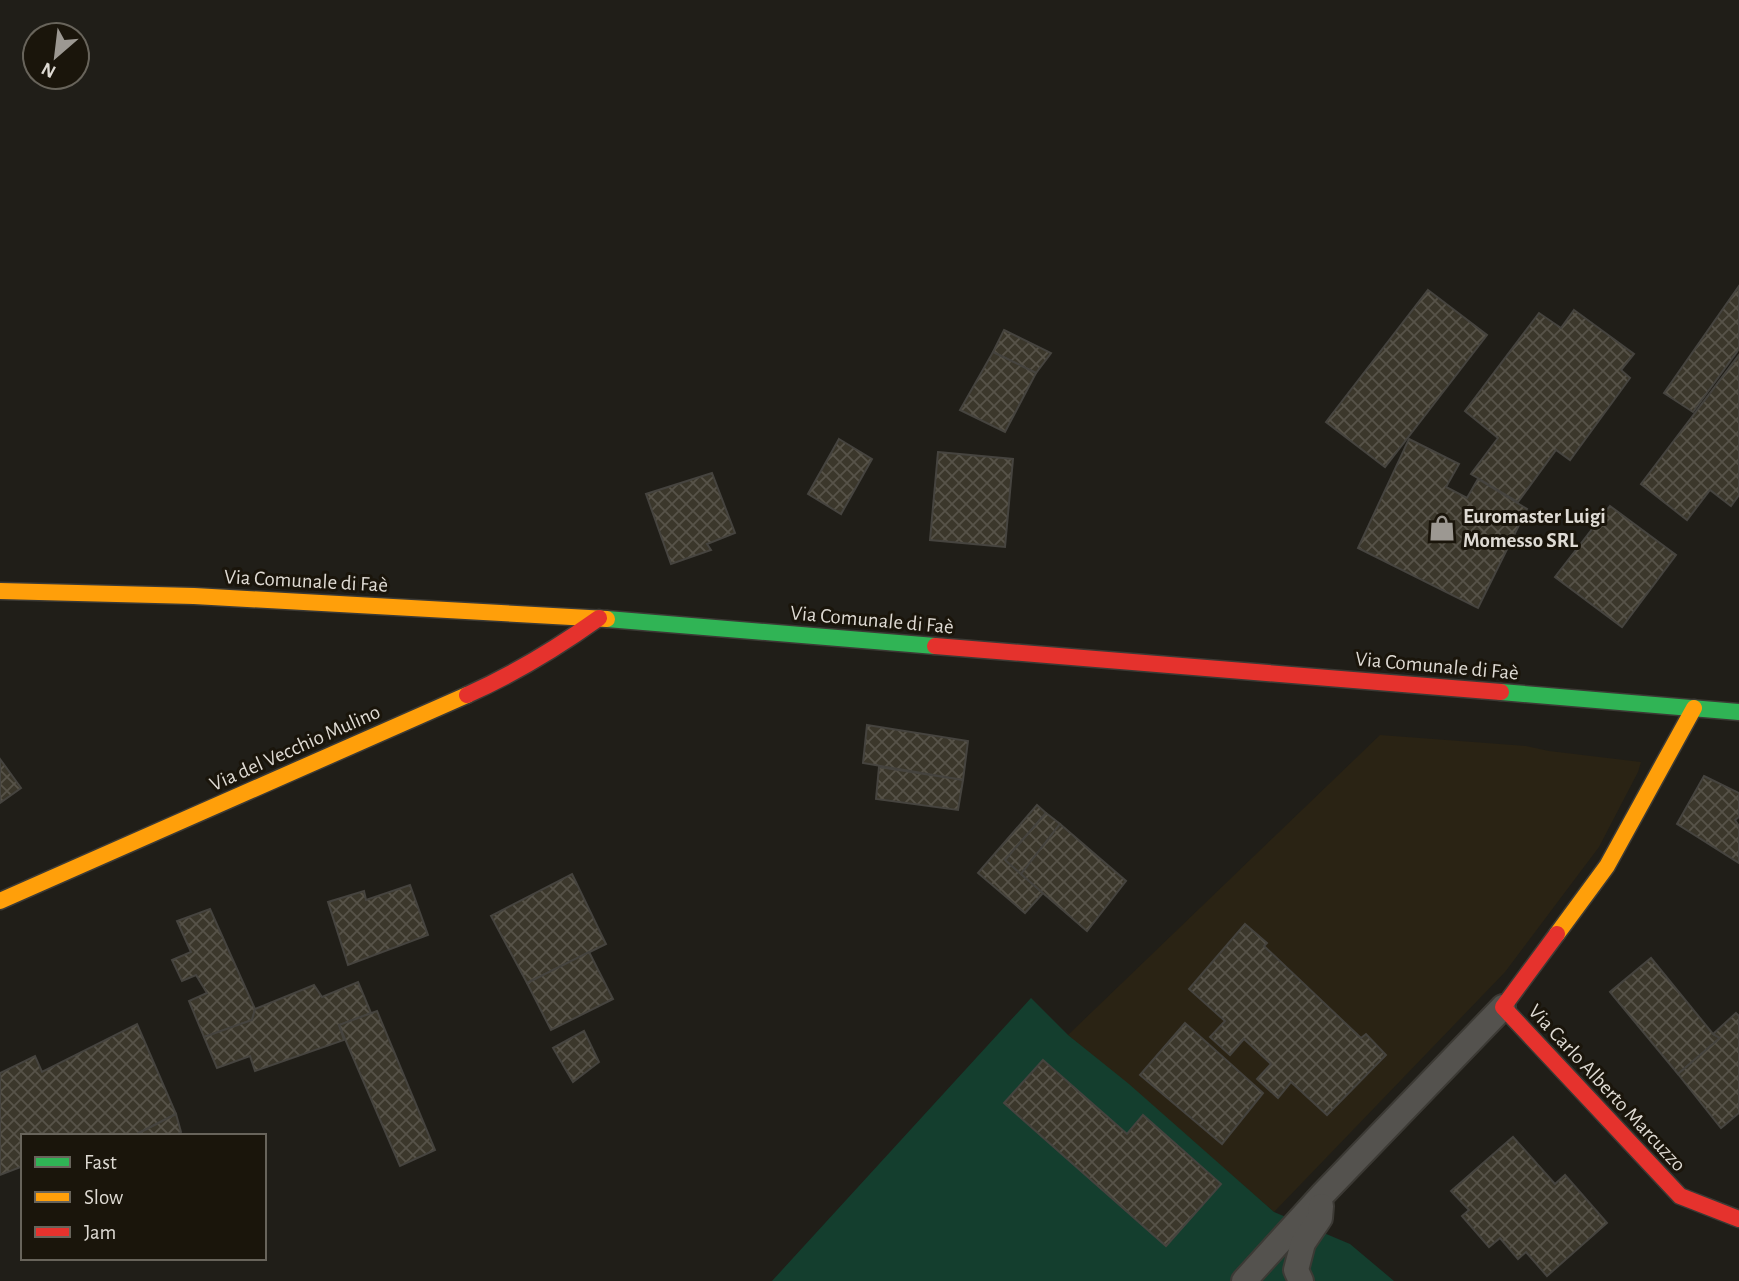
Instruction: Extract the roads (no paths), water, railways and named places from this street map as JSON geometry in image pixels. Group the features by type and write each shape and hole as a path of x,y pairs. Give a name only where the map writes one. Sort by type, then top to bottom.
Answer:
{"street":[{"name":"Via Comunale di Faè","path":"0,591 194,596 599,618 1739,712"},
{"name":"Via del Vecchio Mulino","path":"0,901 498,681 551,652 599,618"},
{"name":"Via Carlo Alberto Marcuzzo","path":"1694,708 1607,866 1503,1007 1679,1196 1739,1219"}],"lane":[{"path":"1244,1281 1503,1007"},
{"path":"1301,1281 1296,1270 1303,1243 1320,1218 1323,1195"}],"place":[{"name":"Euromaster Luigi Momesso SRL","path":"1442,528"}]}
